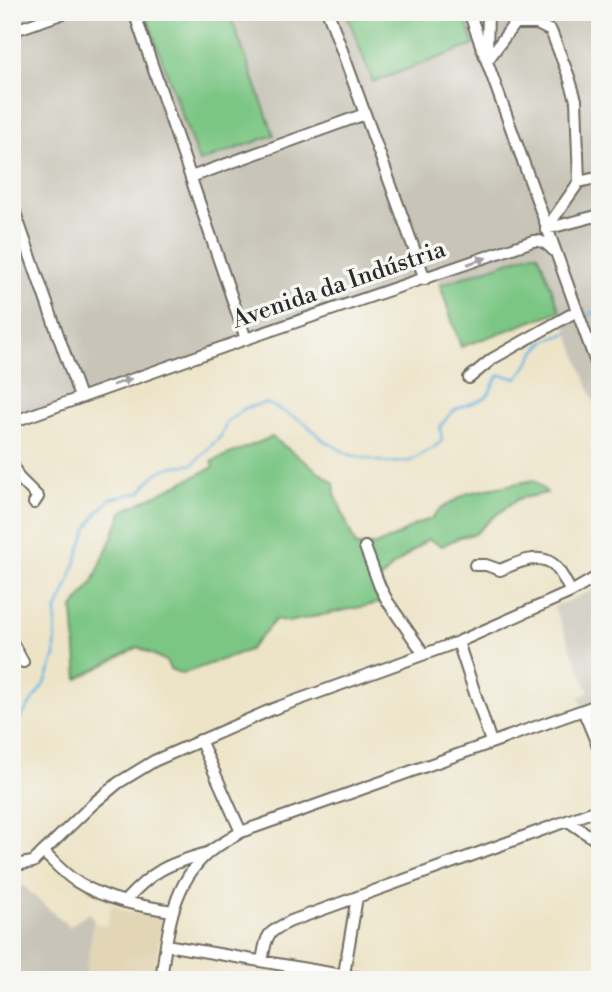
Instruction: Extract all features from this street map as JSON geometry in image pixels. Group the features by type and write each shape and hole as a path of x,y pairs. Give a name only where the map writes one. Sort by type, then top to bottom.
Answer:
{"street":[{"path":"12,31 67,12"},
{"path":"134,12 246,339"},
{"path":"328,12 425,279"},
{"path":"469,12 600,374"},
{"path":"487,61 488,12"},
{"path":"487,61 514,24 537,24 551,31 569,77 576,100 579,182 547,229"},
{"path":"191,177 365,114"},
{"path":"579,182 600,177"},
{"path":"12,204 80,397"},
{"path":"547,229 600,215"},
{"path":"12,248 25,241"},
{"name":"Avenida da Indústria","path":"12,422 533,241 544,242 554,251"},
{"path":"470,378 492,359 577,311"},
{"path":"12,463 18,477 38,496 34,503"},
{"path":"365,547 384,594 424,654"},
{"path":"475,565 486,565 500,570 519,562 539,559 547,561 559,572 571,592"},
{"path":"14,865 33,862 94,803 118,783 154,761 273,709 458,642 571,592 600,575"},
{"path":"12,642 23,662"},
{"path":"458,642 491,742"},
{"path":"161,980 173,911 181,887 209,852 241,832 600,704"},
{"path":"583,710 600,751"},
{"path":"200,740 241,832"},
{"path":"262,961 266,940 272,929 600,810"},
{"path":"568,821 600,843"},
{"path":"43,852 75,880 99,892 135,906 173,911"},
{"path":"124,902 160,869 209,852"},
{"path":"343,978 357,897"},
{"path":"166,945 343,978 370,980"}],"shaded area":[{"path":"12,12 600,12 600,418 560,311 461,347 437,276 12,422"},
{"path":"600,587 600,751 579,697 589,692 554,607"},
{"path":"22,885 69,927 88,913 94,919 85,980 26,980 12,971 12,896"},
{"path":"112,904 120,910 162,917 153,980 85,980 94,923 107,925"}],"green space":[{"path":"145,12 229,12 274,135 199,162"},
{"path":"346,12 463,12 474,45 373,82"},
{"path":"534,253 540,258 560,311 461,347 440,285"},
{"path":"272,437 334,483 335,494 356,546 375,545 397,536 416,524 431,519 439,510 468,493 534,480 547,493 518,499 475,534 460,537 442,546 428,539 392,567 373,588 380,603 288,622 276,619 249,650 182,674 170,669 166,661 138,647 78,679 73,608 93,582 123,511 214,467 212,461"}],"waterway":[{"path":"588,315 600,309"},
{"path":"12,730 46,681 55,656 56,612 87,529 110,499 141,492 162,470 192,465 221,436 227,422 245,408 266,403 304,422 323,440 350,455 388,463 410,461 442,441 440,427 454,411 485,397 500,375 517,378 541,345 568,333"}]}
